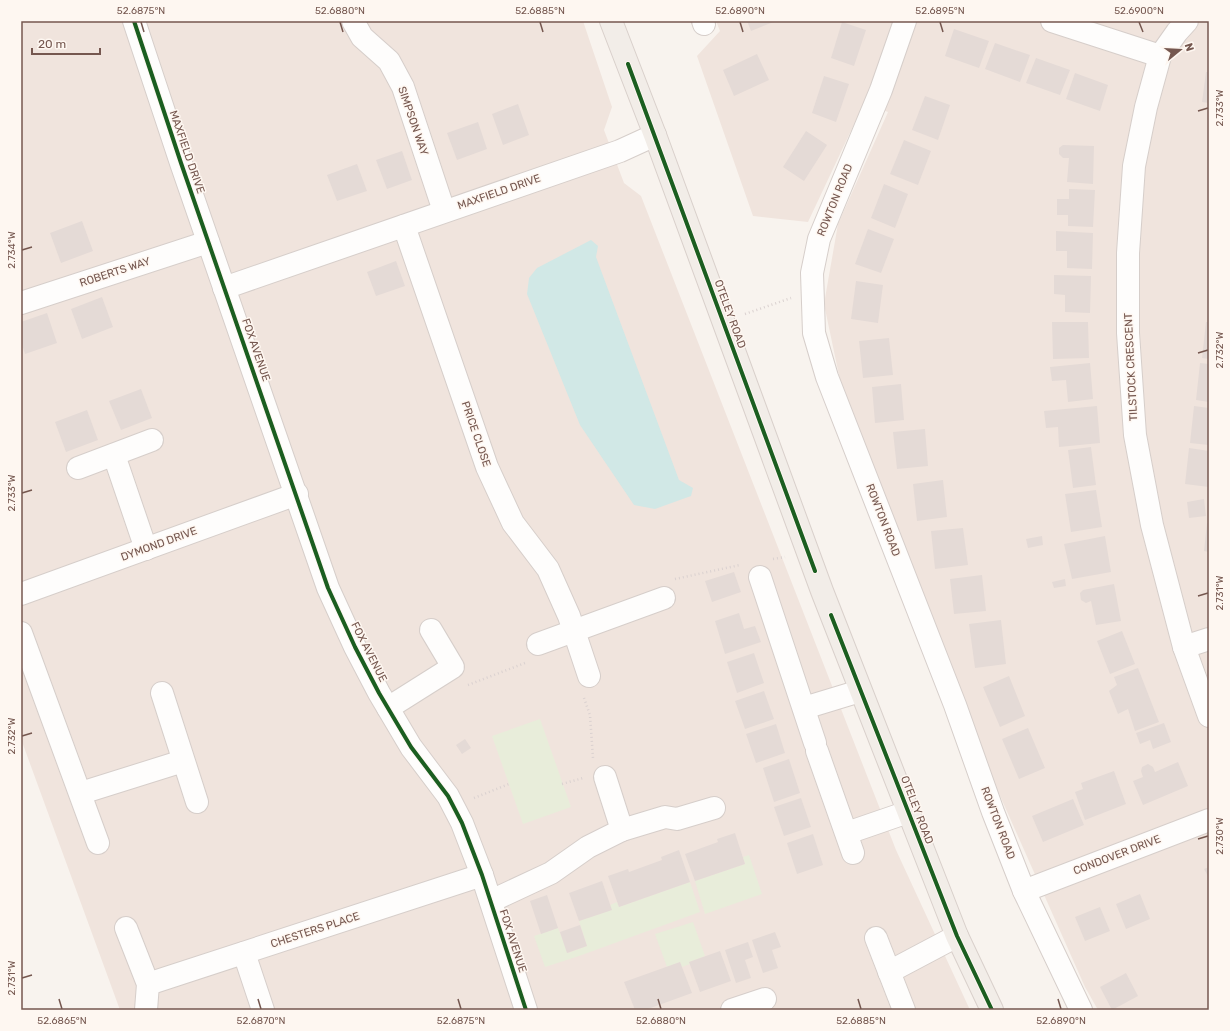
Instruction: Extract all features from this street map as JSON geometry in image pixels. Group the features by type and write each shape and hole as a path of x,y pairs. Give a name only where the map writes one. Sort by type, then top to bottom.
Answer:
{"main road":[{"name":"OTELEY ROAD","path":"611,21 655,135 822,591 860,690 957,936 992,1010"}],"street":[{"name":"MAXFIELD DRIVE","path":"134,21 224,288 620,151 655,135"},
{"name":"SIMPSON WAY","path":"353,21 362,37 389,61 403,87 444,211"},
{"name":"ROWTON ROAD","path":"905,21 881,90 819,239 812,273 814,333 827,377 955,704 992,812 1024,891 1081,1010"},
{"path":"1052,21 1160,56"},
{"name":"TILSTOCK CRESCENT","path":"1187,21 1160,56 1146,107 1134,166 1128,253 1128,333 1135,434 1152,525 1184,647 1209,716"},
{"name":"PRICE CLOSE","path":"404,226 487,467 514,523 548,569 574,630 589,676"},
{"name":"ROBERTS WAY","path":"21,303 208,242"},
{"name":"FOX AVENUE","path":"224,288 297,494 328,588 355,647 388,708 411,747 448,796 462,823 491,901 526,1010"},
{"path":"78,468 152,440"},
{"path":"114,455 146,549"},
{"name":"DYMOND DRIVE","path":"21,594 297,494"},
{"name":"OTELEY ROAD","path":"760,577 816,747 850,843 908,812"},
{"path":"538,644 664,598"},
{"path":"388,708 454,667 431,630"},
{"path":"21,633 81,793 98,843"},
{"path":"1184,647 1209,639"},
{"path":"804,708 860,690"},
{"path":"162,693 197,802"},
{"path":"81,793 183,761"},
{"path":"595,771 622,830"},
{"path":"491,901 551,873 588,847 622,830 665,817 677,819 714,808"},
{"name":"CONDOVER DRIVE","path":"1024,891 1209,820"},
{"name":"CHESTERS PLACE","path":"148,984 482,875"},
{"path":"126,928 148,984 146,1010"},
{"path":"889,972 957,936"},
{"path":"876,938 904,1010"},
{"path":"244,953 264,1010"},
{"path":"735,1010 765,999"}],"path":[{"path":"737,317 812,290"},
{"path":"461,689 475,681 535,659 538,644"},
{"path":"562,784 595,771 590,715 580,685 589,676"},
{"path":"474,798 509,784"}],"shaded area":[{"path":"21,21 583,21 612,107 604,130 624,183 641,196 896,850 970,1010 120,1010 21,739"},
{"path":"716,21 1209,21 1209,1010 1098,1010 1085,987 985,762 840,380 824,304 838,224 888,112 864,103 808,222 753,216 697,56 720,31"}],"green space":[{"path":"540,719 571,807 523,824 492,736"},
{"path":"749,855 762,894 705,914 695,881 745,864 743,857"},
{"path":"690,882 700,912 545,967 534,936 558,928 568,953 587,946 579,921 611,910 610,905 617,902 619,907"},
{"path":"693,922 705,956 682,967 680,962 667,967 655,934"}],"water":[{"path":"591,240 598,246 596,257 679,480 693,488 691,496 655,509 634,505 580,425 527,294 529,278 537,268"}],"building":[{"path":"747,21 776,21 751,31"},
{"path":"842,22 866,30 854,66 831,58"},
{"path":"954,29 989,41 979,68 945,56"},
{"path":"995,43 1030,55 1020,82 985,69"},
{"path":"757,54 769,80 734,96 723,70"},
{"path":"1036,58 1070,70 1060,95 1026,83"},
{"path":"1206,72 1209,72 1209,103 1202,102"},
{"path":"1075,73 1108,85 1100,111 1066,99"},
{"path":"824,76 849,84 836,122 812,113"},
{"path":"925,96 950,105 938,140 912,130"},
{"path":"518,104 529,135 503,145 492,114"},
{"path":"478,122 487,149 457,160 447,133"},
{"path":"806,131 827,145 804,181 783,167"},
{"path":"904,140 931,151 918,185 890,174"},
{"path":"1063,145 1094,146 1093,184 1067,182 1069,158 1063,158 1059,154 1059,148"},
{"path":"402,151 412,180 387,189 376,160"},
{"path":"357,164 367,191 337,201 327,175"},
{"path":"884,184 908,194 895,228 871,218"},
{"path":"1069,189 1095,190 1093,227 1068,226 1068,215 1057,215 1057,199 1069,199"},
{"path":"82,221 93,251 61,263 50,233"},
{"path":"868,229 894,239 881,273 855,264"},
{"path":"1056,231 1093,233 1092,269 1067,268 1067,251 1056,251"},
{"path":"396,261 405,286 376,296 367,272"},
{"path":"1054,275 1091,276 1090,313 1065,312 1065,295 1054,294"},
{"path":"856,281 883,285 878,323 851,319"},
{"path":"102,297 113,327 82,339 71,309"},
{"path":"47,313 57,343 25,354 21,341 21,322"},
{"path":"1052,322 1088,322 1089,358 1053,359"},
{"path":"1206,322 1209,322 1209,359 1202,358"},
{"path":"889,338 893,375 863,378 859,341"},
{"path":"1090,363 1093,399 1068,402 1066,380 1052,381 1050,367"},
{"path":"1200,363 1209,364 1209,402 1196,400"},
{"path":"901,384 904,420 875,423 872,387"},
{"path":"141,389 152,418 121,430 109,401"},
{"path":"1097,406 1100,443 1059,447 1058,427 1046,428 1044,411"},
{"path":"1194,406 1209,408 1209,445 1190,443"},
{"path":"87,410 98,440 66,452 55,422"},
{"path":"925,429 928,466 897,469 893,432"},
{"path":"1091,447 1096,485 1073,488 1068,450"},
{"path":"1189,448 1209,451 1209,487 1185,484"},
{"path":"943,480 947,517 917,521 913,484"},
{"path":"1096,490 1102,527 1071,532 1065,494"},
{"path":"1204,499 1206,516 1189,518 1187,502"},
{"path":"1207,523 1209,524 1209,552 1204,551"},
{"path":"963,528 968,565 935,569 931,531"},
{"path":"1042,536 1043,545 1028,548 1026,539"},
{"path":"1105,536 1111,572 1072,579 1064,544"},
{"path":"734,572 741,592 712,602 705,581"},
{"path":"982,575 986,611 954,614 950,579"},
{"path":"1065,579 1066,586 1054,588 1052,582"},
{"path":"1114,584 1121,621 1096,625 1091,601 1086,603 1081,600 1080,593 1083,590"},
{"path":"739,613 744,629 755,626 761,642 725,654 715,621"},
{"path":"1001,620 1006,664 975,668 969,624"},
{"path":"1122,631 1135,664 1110,674 1097,641"},
{"path":"754,653 764,683 737,693 727,662"},
{"path":"1138,668 1159,722 1135,731 1128,709 1118,714 1109,691 1117,685 1114,677"},
{"path":"1009,676 1025,716 1000,727 983,687"},
{"path":"764,691 774,719 745,729 735,701"},
{"path":"1164,723 1171,742 1153,749 1150,740 1140,744 1136,733"},
{"path":"776,724 785,753 756,763 746,734"},
{"path":"1028,728 1045,768 1019,779 1002,739"},
{"path":"465,739 471,748 462,754 456,745"},
{"path":"789,759 800,793 774,802 763,768"},
{"path":"1178,762 1188,786 1143,805 1133,781 1143,777 1141,771 1142,767 1148,764 1153,767 1155,772"},
{"path":"1114,771 1126,804 1085,820 1075,792 1083,789 1081,783"},
{"path":"801,798 811,827 784,836 774,807"},
{"path":"1073,799 1084,825 1043,842 1032,816"},
{"path":"735,833 745,864 695,881 685,854 718,842 717,839"},
{"path":"813,834 823,865 797,874 787,843"},
{"path":"679,850 690,882 619,907 608,876 628,869 629,872 662,860 661,857"},
{"path":"1209,867 1209,878 1204,869"},
{"path":"602,881 612,910 579,921 569,893"},
{"path":"1140,894 1150,919 1126,929 1116,904"},
{"path":"547,895 558,928 541,934 530,901"},
{"path":"1100,907 1110,931 1085,941 1075,917"},
{"path":"580,925 587,946 567,953 560,932"},
{"path":"775,932 781,947 772,950 778,968 763,973 752,940"},
{"path":"748,942 753,957 745,960 751,978 736,983 725,950"},
{"path":"720,951 731,981 700,992 689,962"},
{"path":"680,962 692,993 645,1010 635,1010 624,982"},
{"path":"1126,973 1138,996 1112,1010 1100,987"}],"cycle path":[{"path":"134,21 181,163 328,588 355,647 379,693 411,747 448,796 462,823 482,875 526,1010"},
{"path":"628,64 815,571"},
{"path":"831,615 957,936 992,1010"}]}
